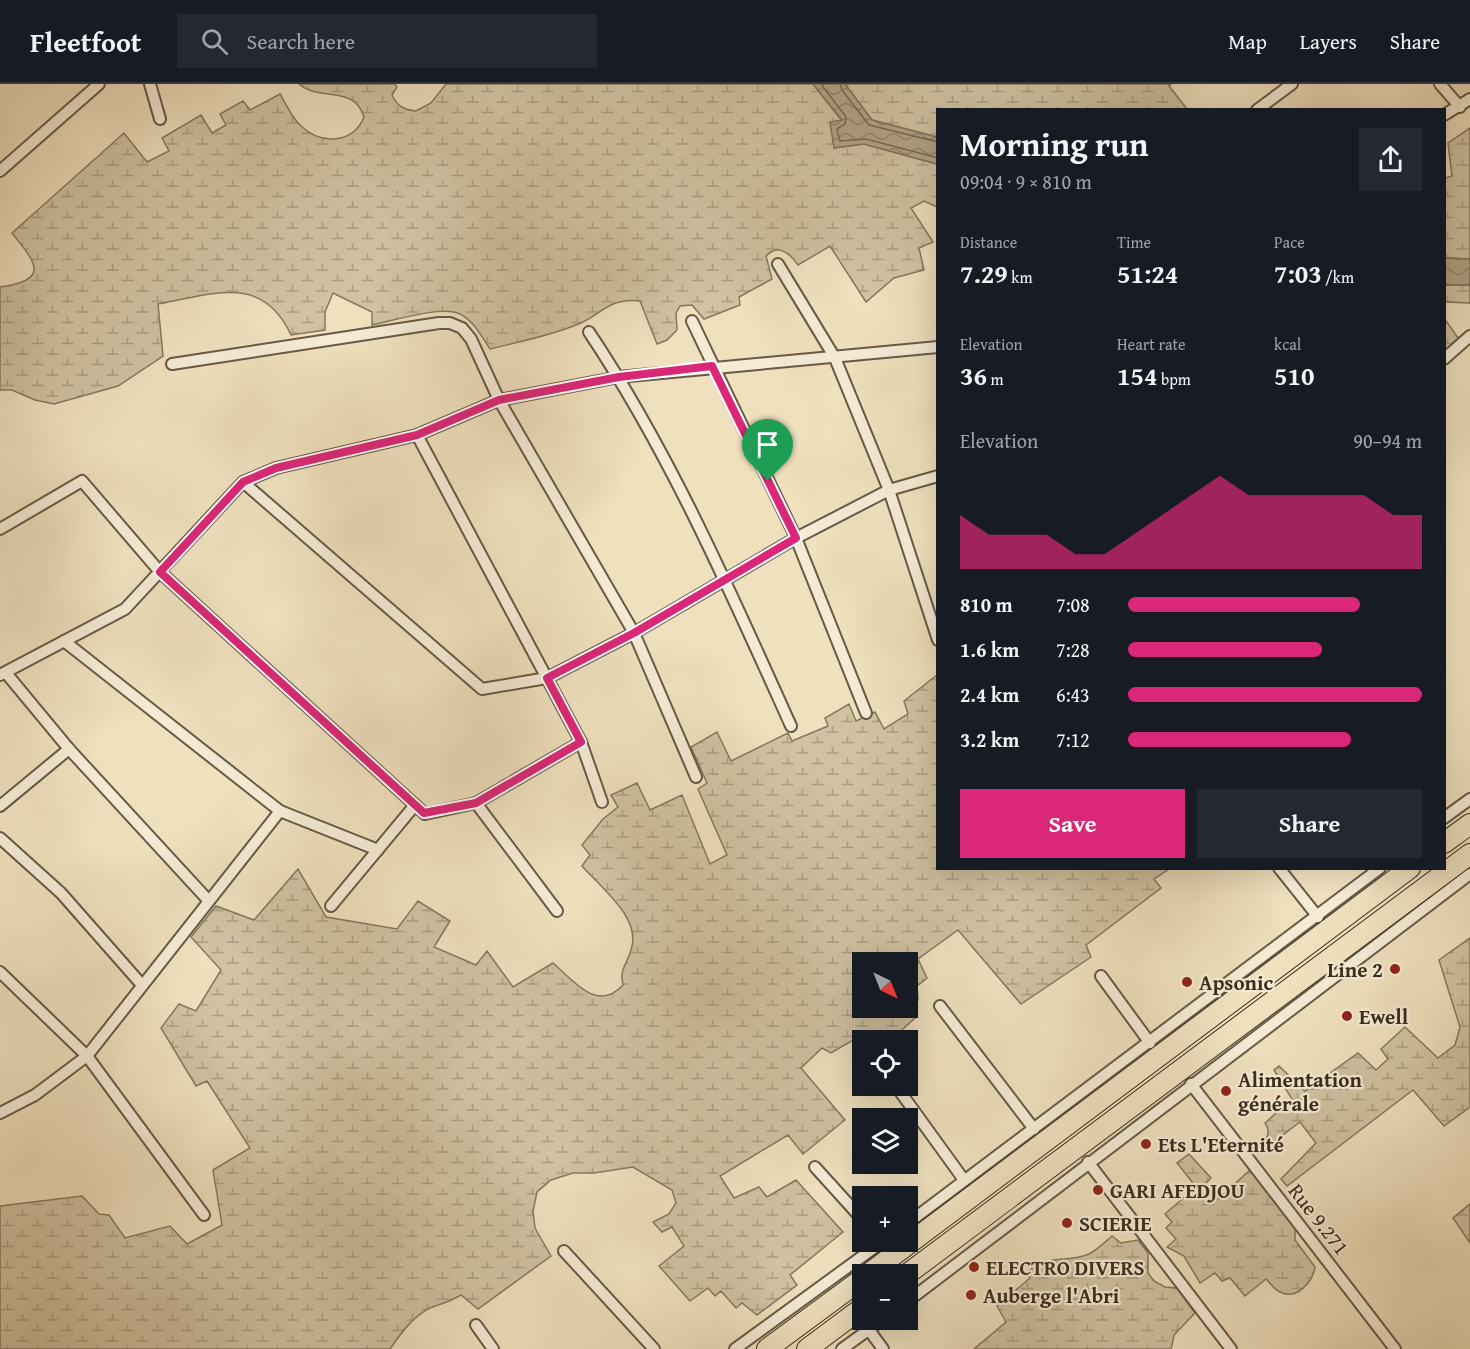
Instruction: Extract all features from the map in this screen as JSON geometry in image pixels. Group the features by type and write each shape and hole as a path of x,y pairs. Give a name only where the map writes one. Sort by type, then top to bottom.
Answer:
{"highway":[{"path":"1446,842 1470,824"},
{"path":"918,1266 1470,854"},
{"path":"882,1264 1407,870"},
{"path":"767,1349 852,1286"},
{"path":"807,1349 852,1315"}],"street":[{"path":"0,171 99,84"},
{"path":"150,84 160,118"},
{"path":"1260,108 1292,84"},
{"path":"1440,84 1460,107"},
{"path":"1446,114 1470,99"},
{"path":"778,264 835,358 889,490 936,634"},
{"path":"692,321 796,538 866,713"},
{"path":"172,364 450,323 462,328 471,339 499,400 634,633 696,777"},
{"path":"589,332 619,377 724,578 790,726"},
{"path":"1446,357 1470,336"},
{"path":"208,900 3,674 125,609 243,482 276,468 417,435 499,400 619,377 712,366 835,358 936,347"},
{"path":"417,435 581,742 602,802"},
{"path":"243,482 482,688 547,678 634,633 724,578 796,538 889,490 936,477"},
{"path":"0,529 82,481 160,572 424,813 476,803 581,742"},
{"path":"64,641 280,811 378,850"},
{"path":"0,806 69,749"},
{"path":"1446,817 1470,799"},
{"path":"476,803 556,911"},
{"path":"331,906 415,805"},
{"path":"0,1113 35,1095 87,1056 280,811"},
{"path":"0,838 61,893 142,985"},
{"path":"1280,870 1318,917"},
{"path":"918,1215 1318,917 1377,870"},
{"path":"918,1292 1470,874"},
{"path":"0,972 87,1056 204,1215"},
{"path":"1101,975 1150,1043"},
{"path":"939,1006 1034,1129"},
{"name":"Rue 9.271","path":"1191,1084 1395,1349"},
{"path":"903,1096 964,1180"},
{"path":"1088,1162 1231,1349"},
{"path":"815,1167 852,1208"},
{"path":"564,1251 654,1349"},
{"path":"735,1349 868,1252"},
{"path":"476,1325 493,1349"},
{"path":"842,1349 869,1330 883,1349"}],"green space":[{"path":"299,84 395,84 397,87 392,95 396,102 404,108 416,111 431,103 446,84 813,84 842,121 834,148 864,144 936,164 936,207 924,201 911,208 933,242 919,248 924,270 894,278 866,302 830,246 798,265 791,256 783,251 770,252 766,256 772,279 739,297 740,305 704,319 692,305 680,306 676,313 677,330 667,340 657,344 640,301 629,300 613,304 585,321 566,329 490,349 469,321 460,314 452,312 430,312 372,325 372,312 333,293 325,312 325,330 291,335 279,315 265,302 250,295 234,292 197,296 158,304 163,356 118,386 54,404 35,400 12,390 0,390 0,287 27,280 33,275 34,269 32,261 12,233 124,133 147,162 169,151 162,138 201,115 212,133 226,125 220,114 243,101 250,110 280,94 298,123 318,136 327,139 345,137 359,126 364,117 352,100 307,89"},
{"path":"845,84 1171,84 1169,86 1186,108 936,108 936,137 872,120"},
{"path":"1470,128 1470,259 1446,258 1446,178 1452,176 1448,143"},
{"path":"1446,285 1470,285 1470,303 1446,302"},
{"path":"1446,321 1461,342 1446,354"},
{"path":"936,676 936,870 1168,870 1154,879 1161,888 1086,945 1091,957 1021,1004 958,930 918,959 918,952 852,952 852,1018 915,1018 902,1030 852,1030 852,1041 831,1053 822,1048 801,1068 845,1120 803,1154 788,1135 720,1176 734,1198 759,1187 767,1197 796,1180 843,1232 790,1275 797,1285 757,1315 742,1303 736,1308 721,1291 715,1296 708,1288 690,1301 659,1266 684,1246 672,1227 662,1232 653,1222 669,1214 676,1203 672,1190 633,1167 594,1173 573,1173 551,1180 537,1192 533,1211 535,1228 551,1256 478,1309 461,1295 421,1313 409,1324 390,1349 0,1349 0,1206 82,1196 99,1214 109,1215 125,1238 170,1226 187,1244 222,1225 213,1170 250,1148 207,1081 196,1086 161,1028 179,1004 196,1011 221,970 191,937 216,906 254,920 298,869 326,917 397,929 418,901 450,921 434,947 476,965 487,951 513,987 553,963 586,991 604,996 613,993 623,985 623,971 633,938 626,915 582,866 590,855 582,845 603,819 618,807 611,795 637,783 650,810 682,795 710,864 727,855 698,789 707,783 691,747 717,732 731,761 788,733 792,741 828,726 825,718 849,704 856,721 875,712 884,729 908,714 904,701"},
{"path":"1470,938 1470,1107 1444,1126 1413,1090 1287,1186 1281,1179 1316,1143 1300,1122 1263,1150 1260,1147 1268,1133 1265,1123 1292,1099 1274,1070 1279,1066 1305,1091 1358,1053 1376,1070 1388,1059 1381,1049 1405,1027 1438,1058 1455,1045 1460,1027 1439,960"},
{"path":"918,959 927,978 918,985"},
{"path":"1189,1154 1211,1178 1203,1186 1218,1199 1250,1170 1295,1228 1295,1240 1315,1267 1311,1278 1303,1288 1298,1292 1286,1294 1276,1290 1266,1279 1245,1296 1230,1278 1222,1281 1215,1273 1200,1283 1184,1256 1167,1247 1176,1239 1166,1228 1172,1222 1165,1214 1196,1187 1177,1163"},
{"path":"1470,1204 1470,1243 1453,1218"},
{"path":"1112,1236 1121,1243 1138,1240 1148,1253 1148,1273 1154,1281 1165,1287 1177,1288 1195,1313 1174,1335 1171,1349 974,1349 1006,1322 997,1306 1030,1278 1026,1273 1051,1260 1089,1254"}],"water":[{"path":"813,84 845,84 872,120 936,137 936,164 864,144 834,148 830,122 842,120"},
{"path":"1446,258 1470,259 1470,285 1446,285"}],"place":[{"name":"Line 2","path":"1395,969"},
{"name":"Apsonic","path":"1187,982"},
{"name":"Ewell","path":"1347,1016"},
{"name":"Alimentation générale","path":"1226,1091"},
{"name":"Ets L'Eternité","path":"1146,1144"},
{"name":"GARI AFEDJOU","path":"1098,1190"},
{"name":"SCIERIE","path":"1067,1223"},
{"name":"ELECTRO DIVERS","path":"974,1267"},
{"name":"Auberge l'Abri","path":"971,1295"}],"route":[{"path":"712,366 768,481 796,538 724,578 634,633 547,678 581,742 476,803 424,813 160,572 243,482 276,468 417,435 460,416 486,408 499,400 619,377 712,366"}]}
